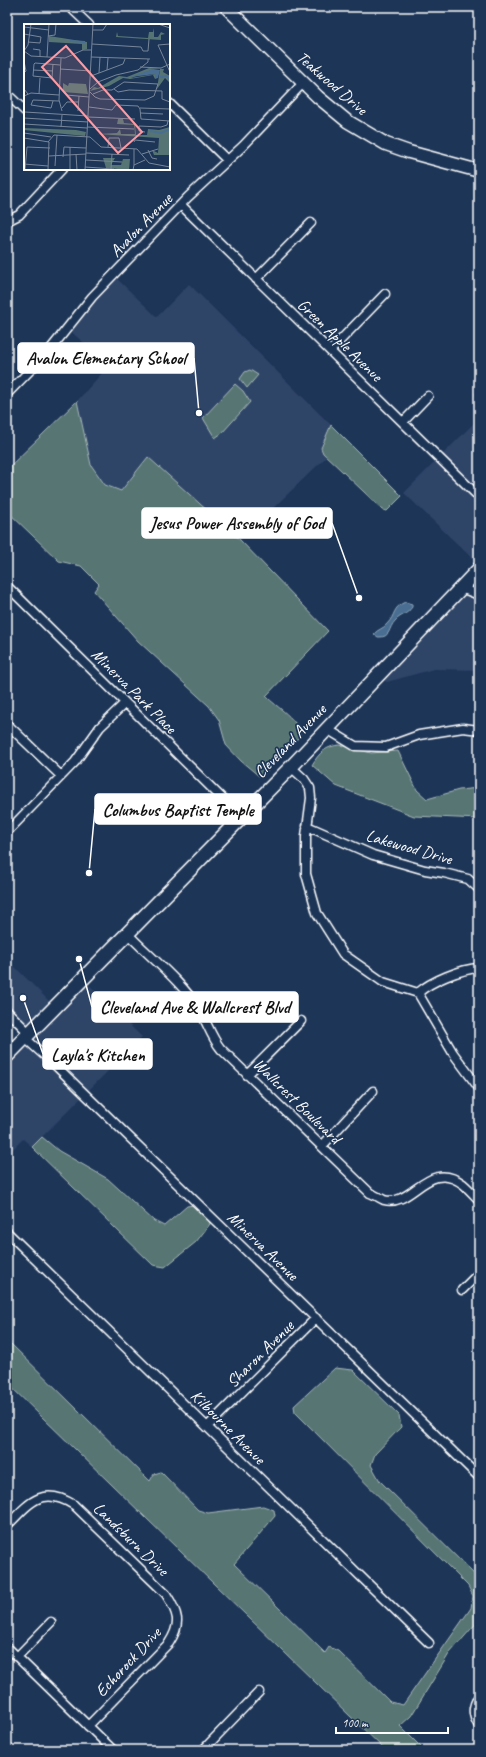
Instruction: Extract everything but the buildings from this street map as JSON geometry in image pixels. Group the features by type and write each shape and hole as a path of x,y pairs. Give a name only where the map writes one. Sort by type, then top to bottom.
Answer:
{"main road":[{"name":"Cleveland Avenue","path":"7,1056 291,767 479,569"}],"street":[{"path":"70,7 88,24"},
{"name":"Teakwood Drive","path":"229,8 304,82 347,121 386,144 409,152 479,171"},
{"name":"Avalon Avenue","path":"7,394 49,351 92,297 181,205 243,146 304,82"},
{"path":"7,94 24,111"},
{"path":"170,104 227,160"},
{"path":"7,221 18,215 61,170"},
{"name":"Green Apple Avenue","path":"181,205 479,497"},
{"path":"256,279 311,223"},
{"path":"330,351 385,294"},
{"path":"403,422 428,396"},
{"name":"Minerva Park Place","path":"7,586 241,817"},
{"path":"461,588 479,595"},
{"path":"7,832 75,762 100,727 125,703"},
{"path":"7,724 61,776"},
{"path":"327,729 355,746 386,747 419,736 463,728 479,730"},
{"path":"291,767 304,779 310,788 311,798 307,826 306,874 317,912 343,954 383,982 418,993 453,1053 479,1088"},
{"name":"Lakewood Drive","path":"307,826 372,856 425,870 468,879 479,889"},
{"name":"Wallcrest Boulevard","path":"127,933 188,995 199,1009 216,1043 370,1193 386,1200 402,1198 426,1182 438,1177 452,1178 463,1184 479,1200"},
{"path":"418,993 423,988 446,977 479,968"},
{"name":"Minerva Avenue","path":"7,1011 27,1036 54,1064 479,1476"},
{"path":"248,1075 301,1021"},
{"path":"322,1146 373,1091"},
{"name":"Kilbourne Avenue","path":"7,1232 430,1643"},
{"path":"462,1290 479,1273"},
{"name":"Sharon Avenue","path":"207,1427 316,1318"},
{"name":"Landsburn Drive","path":"7,1526 35,1500 48,1496 62,1498 74,1505 166,1594 177,1614"},
{"name":"Echorock Drive","path":"88,1726 169,1643 175,1633 177,1614"},
{"path":"17,1657 51,1622"},
{"path":"7,1647 113,1750"},
{"path":"203,1750 259,1692"},
{"path":"479,1696 474,1707 474,1718 479,1726"}],"shaded area":[{"path":"114,276 157,317 189,284 345,439 240,540 148,458 121,491 105,485 91,465 77,401 109,365 68,329"},
{"path":"479,418 479,670 434,669 387,682 369,672 475,561 404,493"},
{"path":"405,602 412,604 412,607 408,612 395,621 387,634 382,637 378,637 374,634 390,621 396,609"},
{"path":"7,959 55,1007 83,979 142,1037 32,1147 23,1139 7,1155 7,1056 29,1034 7,1012"}],"green space":[{"path":"250,370 258,375 247,388 240,379 245,372"},
{"path":"235,384 243,391 250,402 222,433 215,438 203,418"},
{"path":"77,401 91,465 105,485 121,491 148,457 240,540 328,631 266,696 292,719 299,730 300,736 264,774 259,776 241,761 226,745 219,720 209,706 138,641 94,591 99,584 81,566 59,561 7,511 7,469"},
{"path":"331,425 402,496 387,511 383,510 323,453 321,448"},
{"path":"340,745 371,753 398,751 417,790 427,799 459,790 479,788 479,819 414,816 336,786 312,765 323,751"},
{"path":"42,1137 59,1151 108,1179 154,1221 164,1226 187,1206 194,1205 207,1214 210,1224 196,1242 165,1267 153,1265 32,1147"},
{"path":"7,1340 150,1481 154,1474 161,1472 198,1510 208,1513 263,1506 274,1510 275,1516 234,1564 325,1653 329,1647 338,1651 390,1702 403,1705 471,1608 473,1596 468,1586 295,1412 294,1406 335,1368 353,1370 399,1415 401,1427 375,1454 371,1465 380,1481 479,1579 479,1620 449,1654 411,1716 400,1726 424,1750 385,1750 7,1383"}],"waterway":[{"path":"478,401 476,394 479,388"}],"place":[{"name":"Avalon Elementary School","path":"199,413"},
{"name":"Jesus Power Assembly of God","path":"359,598"},
{"name":"Columbus Baptist Temple","path":"89,873"},
{"name":"Cleveland Ave & Wallcrest Blvd","path":"79,959"},
{"name":"Layla's Kitchen","path":"23,998"}]}
